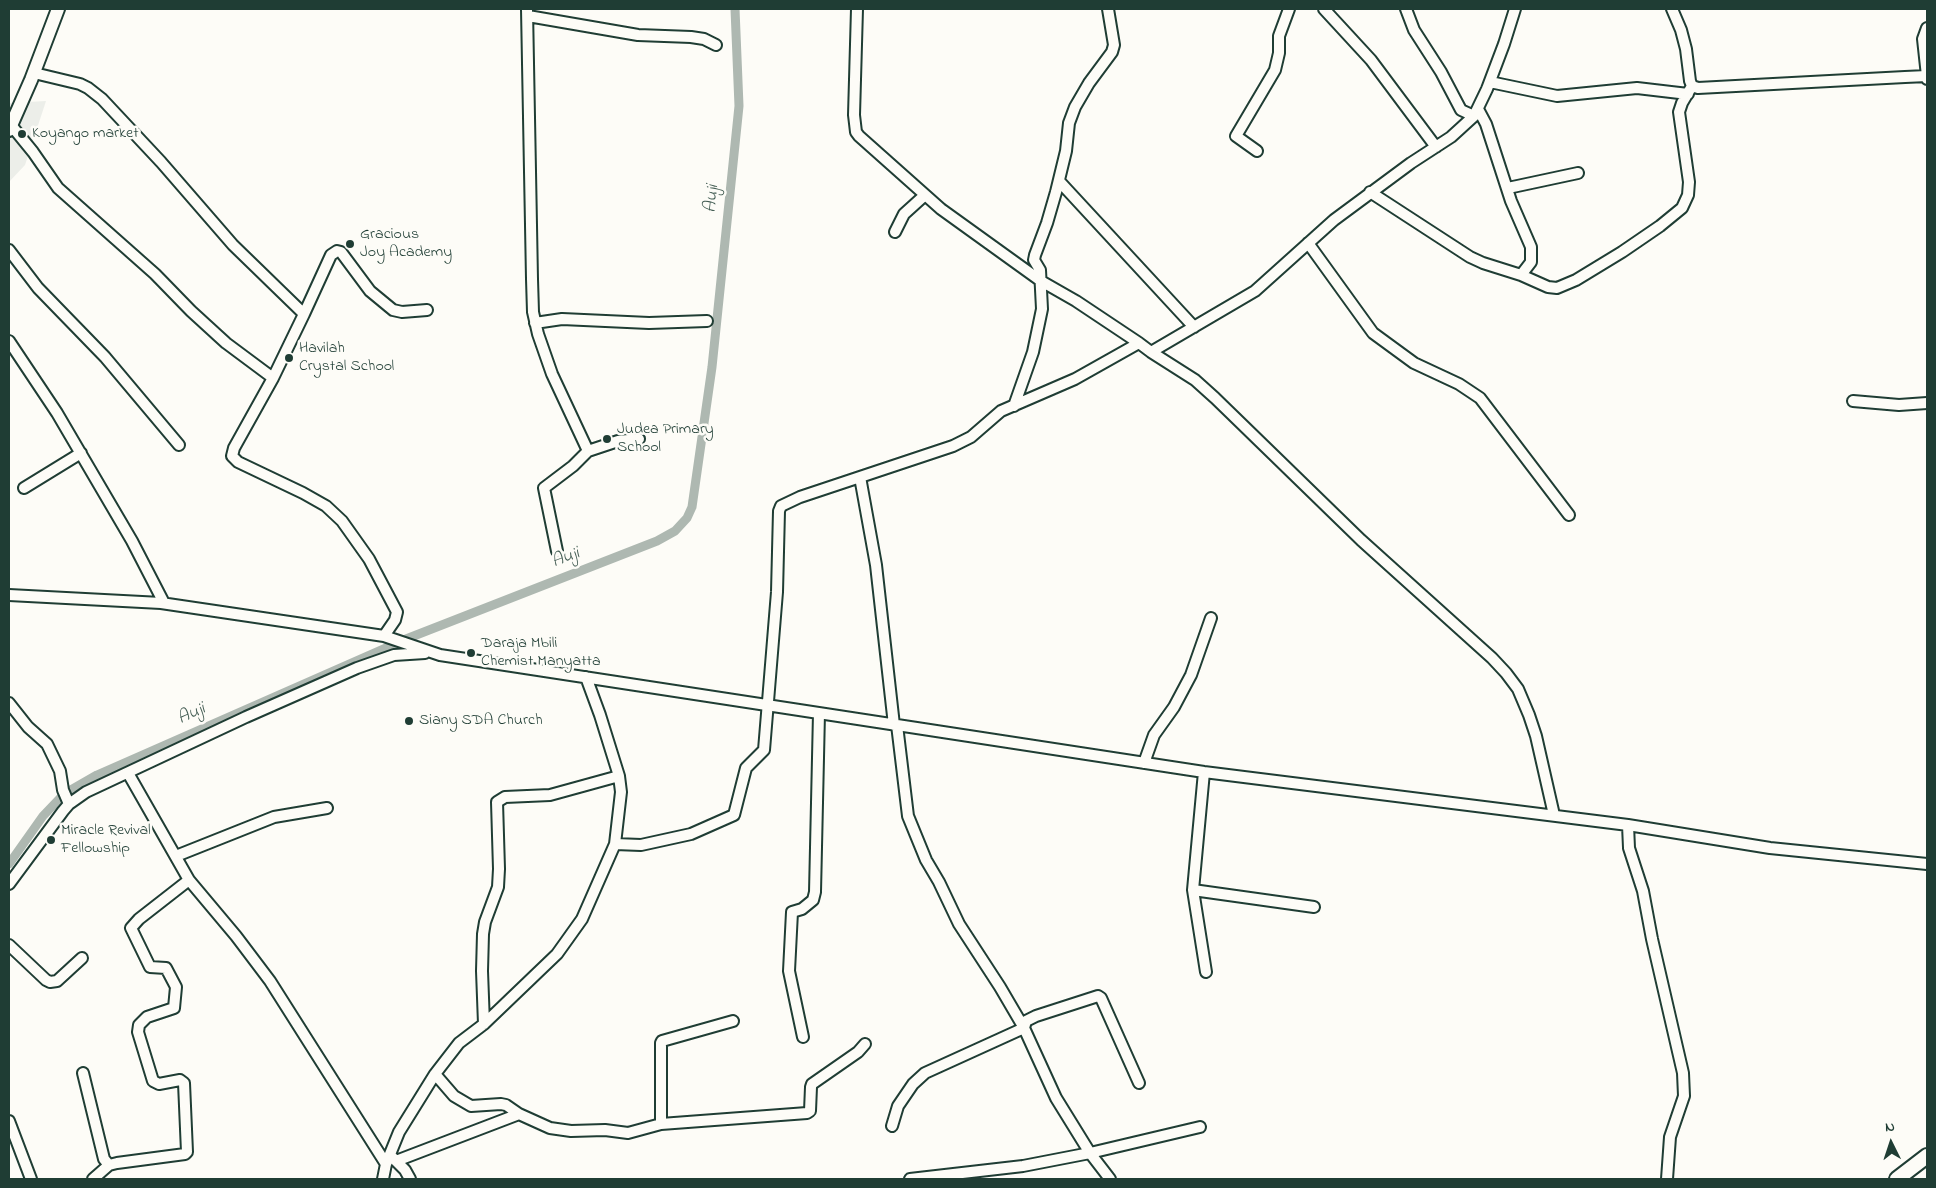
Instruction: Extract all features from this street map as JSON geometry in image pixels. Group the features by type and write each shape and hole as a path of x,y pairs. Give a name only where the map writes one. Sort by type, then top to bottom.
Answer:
{"main road":[{"path":"1897,1179 1927,1156"}],"street":[{"path":"58,9 34,73 10,127 33,152 58,188 155,274 226,343 273,378"},
{"path":"857,9 854,105 856,132 886,162 941,209 1041,281 1076,301 1194,380 1361,540 1492,658 1518,689 1529,715 1538,744 1554,815"},
{"path":"1014,406 1033,352 1042,309 1040,270 1034,260 1035,255 1047,223 1059,181 1066,151 1069,123 1075,107 1089,83 1112,52 1114,45 1108,9"},
{"path":"1257,151 1236,136 1275,70 1279,53 1279,36 1289,9"},
{"path":"1324,9 1371,60 1436,147"},
{"path":"1406,9 1414,30 1441,72 1461,110 1476,113 1486,124 1511,201 1532,252 1531,262 1522,275"},
{"path":"1151,352 1256,291 1334,220 1370,192 1451,138 1476,113 1490,82 1515,9"},
{"path":"1370,192 1470,257 1483,263 1522,275 1548,287 1557,288 1576,280 1660,226 1682,208 1688,195 1689,182 1679,112 1690,90 1690,81 1686,49 1681,30 1672,9"},
{"path":"588,451 552,374 533,312 527,12 638,35 704,39 716,45"},
{"path":"1490,82 1557,96 1637,88 1690,90 1838,80 1927,77 1923,39 1927,28"},
{"path":"34,73 80,84 102,99 161,162 232,245 304,314"},
{"path":"1508,188 1578,173"},
{"path":"1059,181 1194,327"},
{"path":"895,232 904,214 925,195"},
{"path":"1308,244 1373,333 1414,363 1459,384 1480,398 1569,515"},
{"path":"9,250 38,288 105,356 179,446"},
{"path":"386,637 397,612 369,559 342,521 326,506 303,492 238,462 232,456 234,448 273,378 331,255 337,251 341,252 370,291 393,310 402,312 427,310"},
{"path":"535,323 562,319 649,323 707,321"},
{"path":"9,341 57,412 140,553 164,603"},
{"path":"615,844 641,845 691,834 734,815 746,768 764,750 777,592 779,511 781,506 953,446 971,437 1001,411 1075,379 1139,342"},
{"path":"1853,401 1900,405 1927,403"},
{"path":"557,551 544,488 573,466 588,451 618,441 639,440"},
{"path":"24,488 80,453"},
{"path":"860,478 876,565 908,816 926,860 959,924 1024,1028 1056,1098 1090,1153 1110,1179"},
{"path":"9,595 164,603 386,637 431,652 1204,772 1554,815 1770,848 1927,864"},
{"path":"1144,763 1154,735 1174,707 1190,675 1210,618"},
{"path":"9,884 66,798 86,792 321,683 365,665 394,654 431,652"},
{"path":"384,1179 399,1132 435,1074 459,1043 484,1024 557,954 582,919 615,844 621,792 619,776 586,677"},
{"path":"9,704 28,727 47,744 60,771 66,798"},
{"path":"803,1037 789,971 792,912 802,909 813,900 815,892 819,713"},
{"path":"1204,772 1193,890 1206,972"},
{"path":"128,773 189,880 236,936 270,982 391,1160 410,1179"},
{"path":"484,1024 483,934 485,922 498,888 496,802 505,797 550,795 619,776"},
{"path":"176,856 274,817 327,808"},
{"path":"1628,825 1629,848 1643,891 1656,958 1683,1074 1684,1096 1670,1137 1667,1179"},
{"path":"93,1179 102,1174 109,1165 126,1161 185,1154 187,1152 184,1082 180,1080 160,1084 152,1081 138,1032 139,1025 147,1017 174,1008 176,987 166,968 150,967 131,928 139,919 189,880"},
{"path":"1193,890 1314,906"},
{"path":"9,945 50,982 57,980 82,958"},
{"path":"892,1126 898,1106 913,1084 925,1073 1024,1028 1026,1021 1036,1016 1098,996 1101,998 1139,1083"},
{"path":"661,1124 662,1041 733,1021"},
{"path":"435,1074 454,1096 471,1106 501,1104 512,1107 519,1114 550,1128 571,1131 605,1130 628,1133 661,1124 807,1113 810,1110 812,1084 858,1052 865,1044"},
{"path":"83,1073 104,1159 109,1165"},
{"path":"391,1160 519,1114"},
{"path":"9,1122 31,1179"},
{"path":"910,1179 1023,1166 1090,1153 1200,1127"}],"shaded area":[{"name":"Koyango market","path":"46,101 25,165 9,182 9,103"}],"waterway":[{"name":"Auji","path":"9,864 43,816 64,794 97,775 406,639 657,541 675,531 687,518 692,507 712,367 739,106 735,9"}],"place":[{"name":"Koyango market","path":"22,134"},
{"name":"Gracious Joy Academy","path":"350,244"},
{"name":"Havilah Crystal School","path":"289,358"},
{"name":"Judea Primary School","path":"607,439"},
{"name":"Daraja Mbili Chemist Manyatta","path":"471,653"},
{"name":"Siany SDA Church","path":"409,721"},
{"name":"Miracle Revival Fellowship","path":"51,840"}]}
